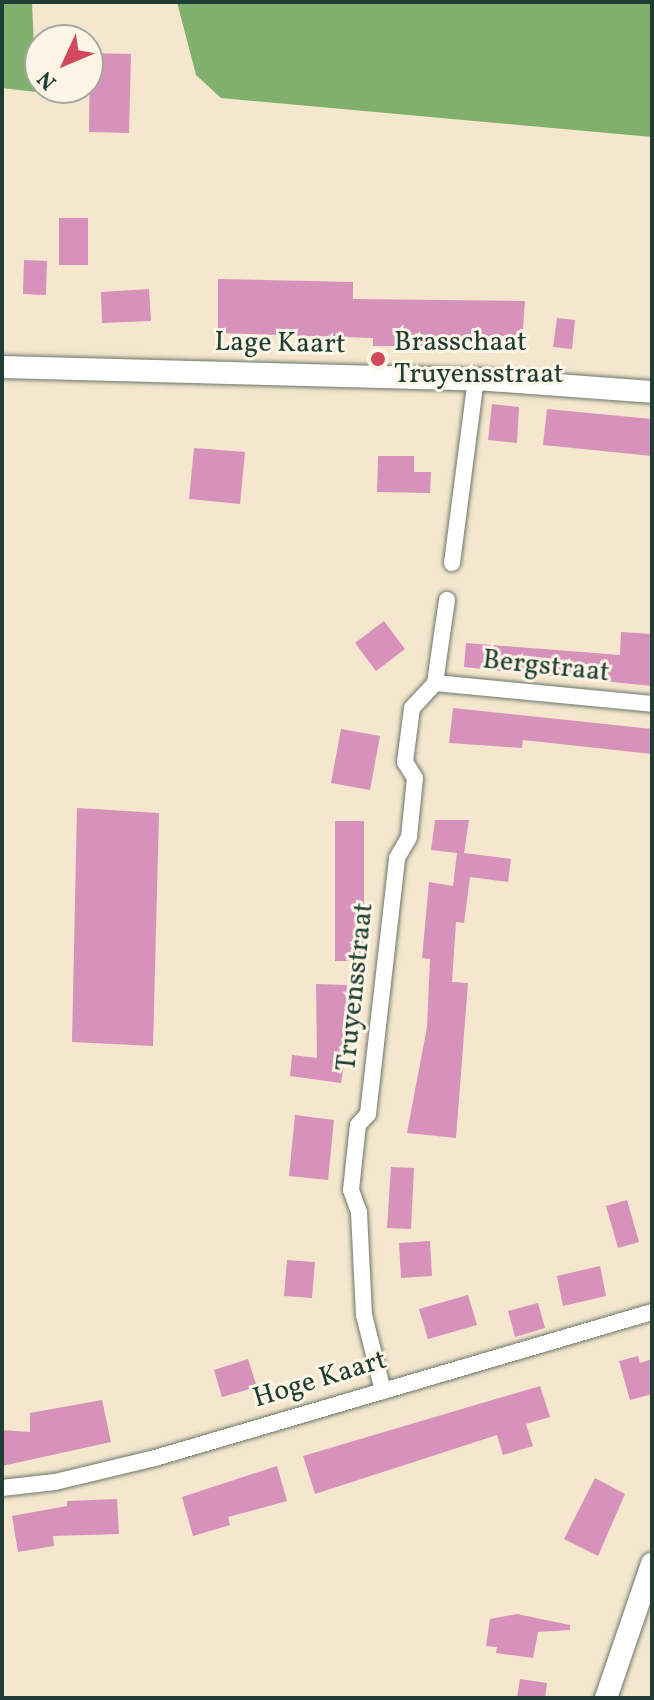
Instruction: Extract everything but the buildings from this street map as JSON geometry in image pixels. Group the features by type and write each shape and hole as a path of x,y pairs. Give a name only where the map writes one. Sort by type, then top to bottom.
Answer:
{"street":[{"name":"Lage Kaart","path":"2,367 476,379 652,392"},
{"path":"452,563 476,379"},
{"name":"Truyensstraat","path":"382,1387 364,1315 359,1212 351,1190 358,1125 368,1114 397,858 409,837 415,778 405,762 412,708 435,683 447,600"},
{"name":"Bergstraat","path":"435,683 652,704"},
{"name":"Hoge Kaart","path":"2,1488 55,1482 155,1458 382,1387 652,1312"},
{"path":"606,1698 652,1564"}],"green space":[{"path":"2,2 32,2 33,24 24,24 24,91 2,88"},
{"path":"177,2 652,2 652,137 221,98 196,75"}],"place":[{"name":"Brasschaat Truyensstraat","path":"378,359"}]}
